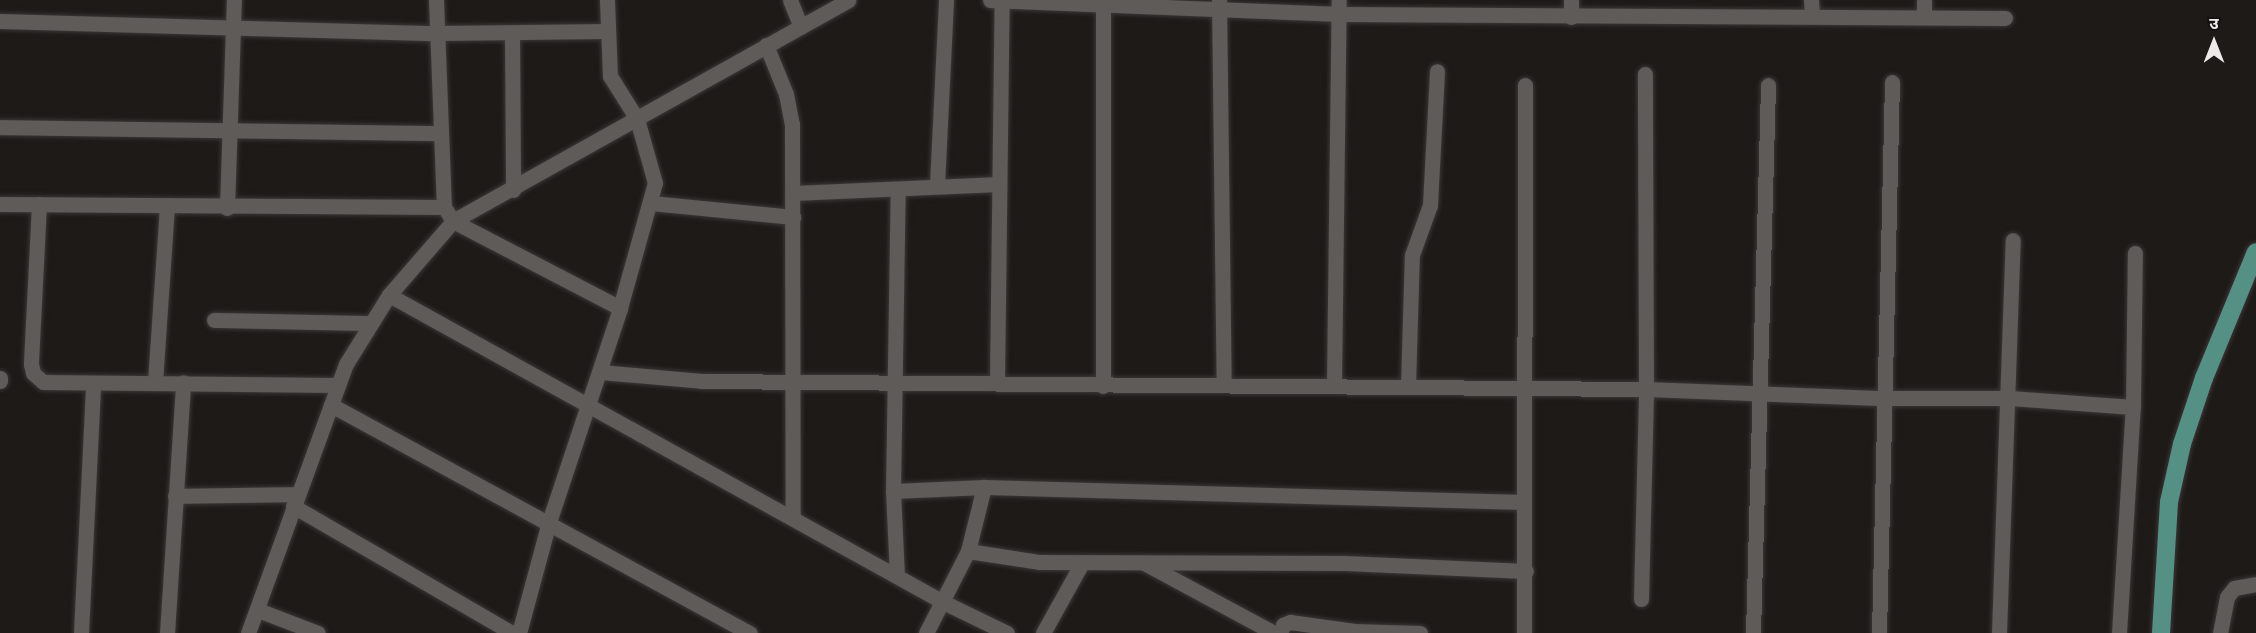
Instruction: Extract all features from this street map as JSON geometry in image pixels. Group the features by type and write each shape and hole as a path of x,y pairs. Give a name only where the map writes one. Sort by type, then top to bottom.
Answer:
{"main road":[{"path":"2161,633 2169,502 2182,444 2204,378 2256,252"}],"street":[{"path":"227,208 234,0"},
{"path":"436,0 438,133 444,207 453,221 620,308"},
{"path":"519,633 549,522 600,372 651,203 653,168 637,119 610,76 607,0"},
{"path":"790,0 801,27"},
{"path":"248,633 337,385 370,323 389,295 453,221 513,190 849,0"},
{"path":"937,184 946,0"},
{"path":"990,0 1455,7 1571,17 1687,8 1811,8 1923,17 2005,18"},
{"path":"997,382 1002,0"},
{"path":"1571,0 1571,17"},
{"path":"1923,17 1924,0"},
{"path":"1103,2 1103,386"},
{"path":"1219,5 1224,383"},
{"path":"1334,384 1339,7"},
{"path":"0,21 435,33 607,31"},
{"path":"512,33 513,190"},
{"path":"766,45 790,108 794,218 793,518"},
{"path":"1408,386 1412,255 1430,205 1437,71"},
{"path":"1641,599 1646,389 1644,74"},
{"path":"1879,633 1892,82"},
{"path":"1524,633 1526,571 1524,502 1525,85"},
{"path":"1753,633 1768,85"},
{"path":"0,127 229,132 438,133"},
{"path":"793,193 898,189 937,184 999,184"},
{"path":"897,576 893,492 898,189"},
{"path":"651,203 794,218"},
{"path":"0,204 167,205 227,208 444,207"},
{"path":"39,204 33,373 43,382 337,385"},
{"path":"155,382 167,205"},
{"path":"1999,633 2010,398 2013,240"},
{"path":"2119,633 2133,407 2135,253"},
{"path":"389,295 942,602 1007,633"},
{"path":"214,320 370,323"},
{"path":"600,372 684,380 794,382 997,382 1103,386 1224,383 1334,384 1760,391 1885,398 2010,398 2133,407"},
{"path":"167,633 183,383"},
{"path":"81,633 93,384"},
{"path":"330,405 750,633"},
{"path":"893,492 984,487 1524,502"},
{"path":"926,633 968,552 984,487"},
{"path":"175,496 296,500 512,633"},
{"path":"968,552 1082,563 1345,563 1526,571"},
{"path":"1142,562 1274,633"},
{"path":"1043,633 1082,563"},
{"path":"2220,633 2227,597 2234,588 2256,584"},
{"path":"258,610 318,633"},
{"path":"1280,633 1290,621 1354,631 1420,633"}]}
